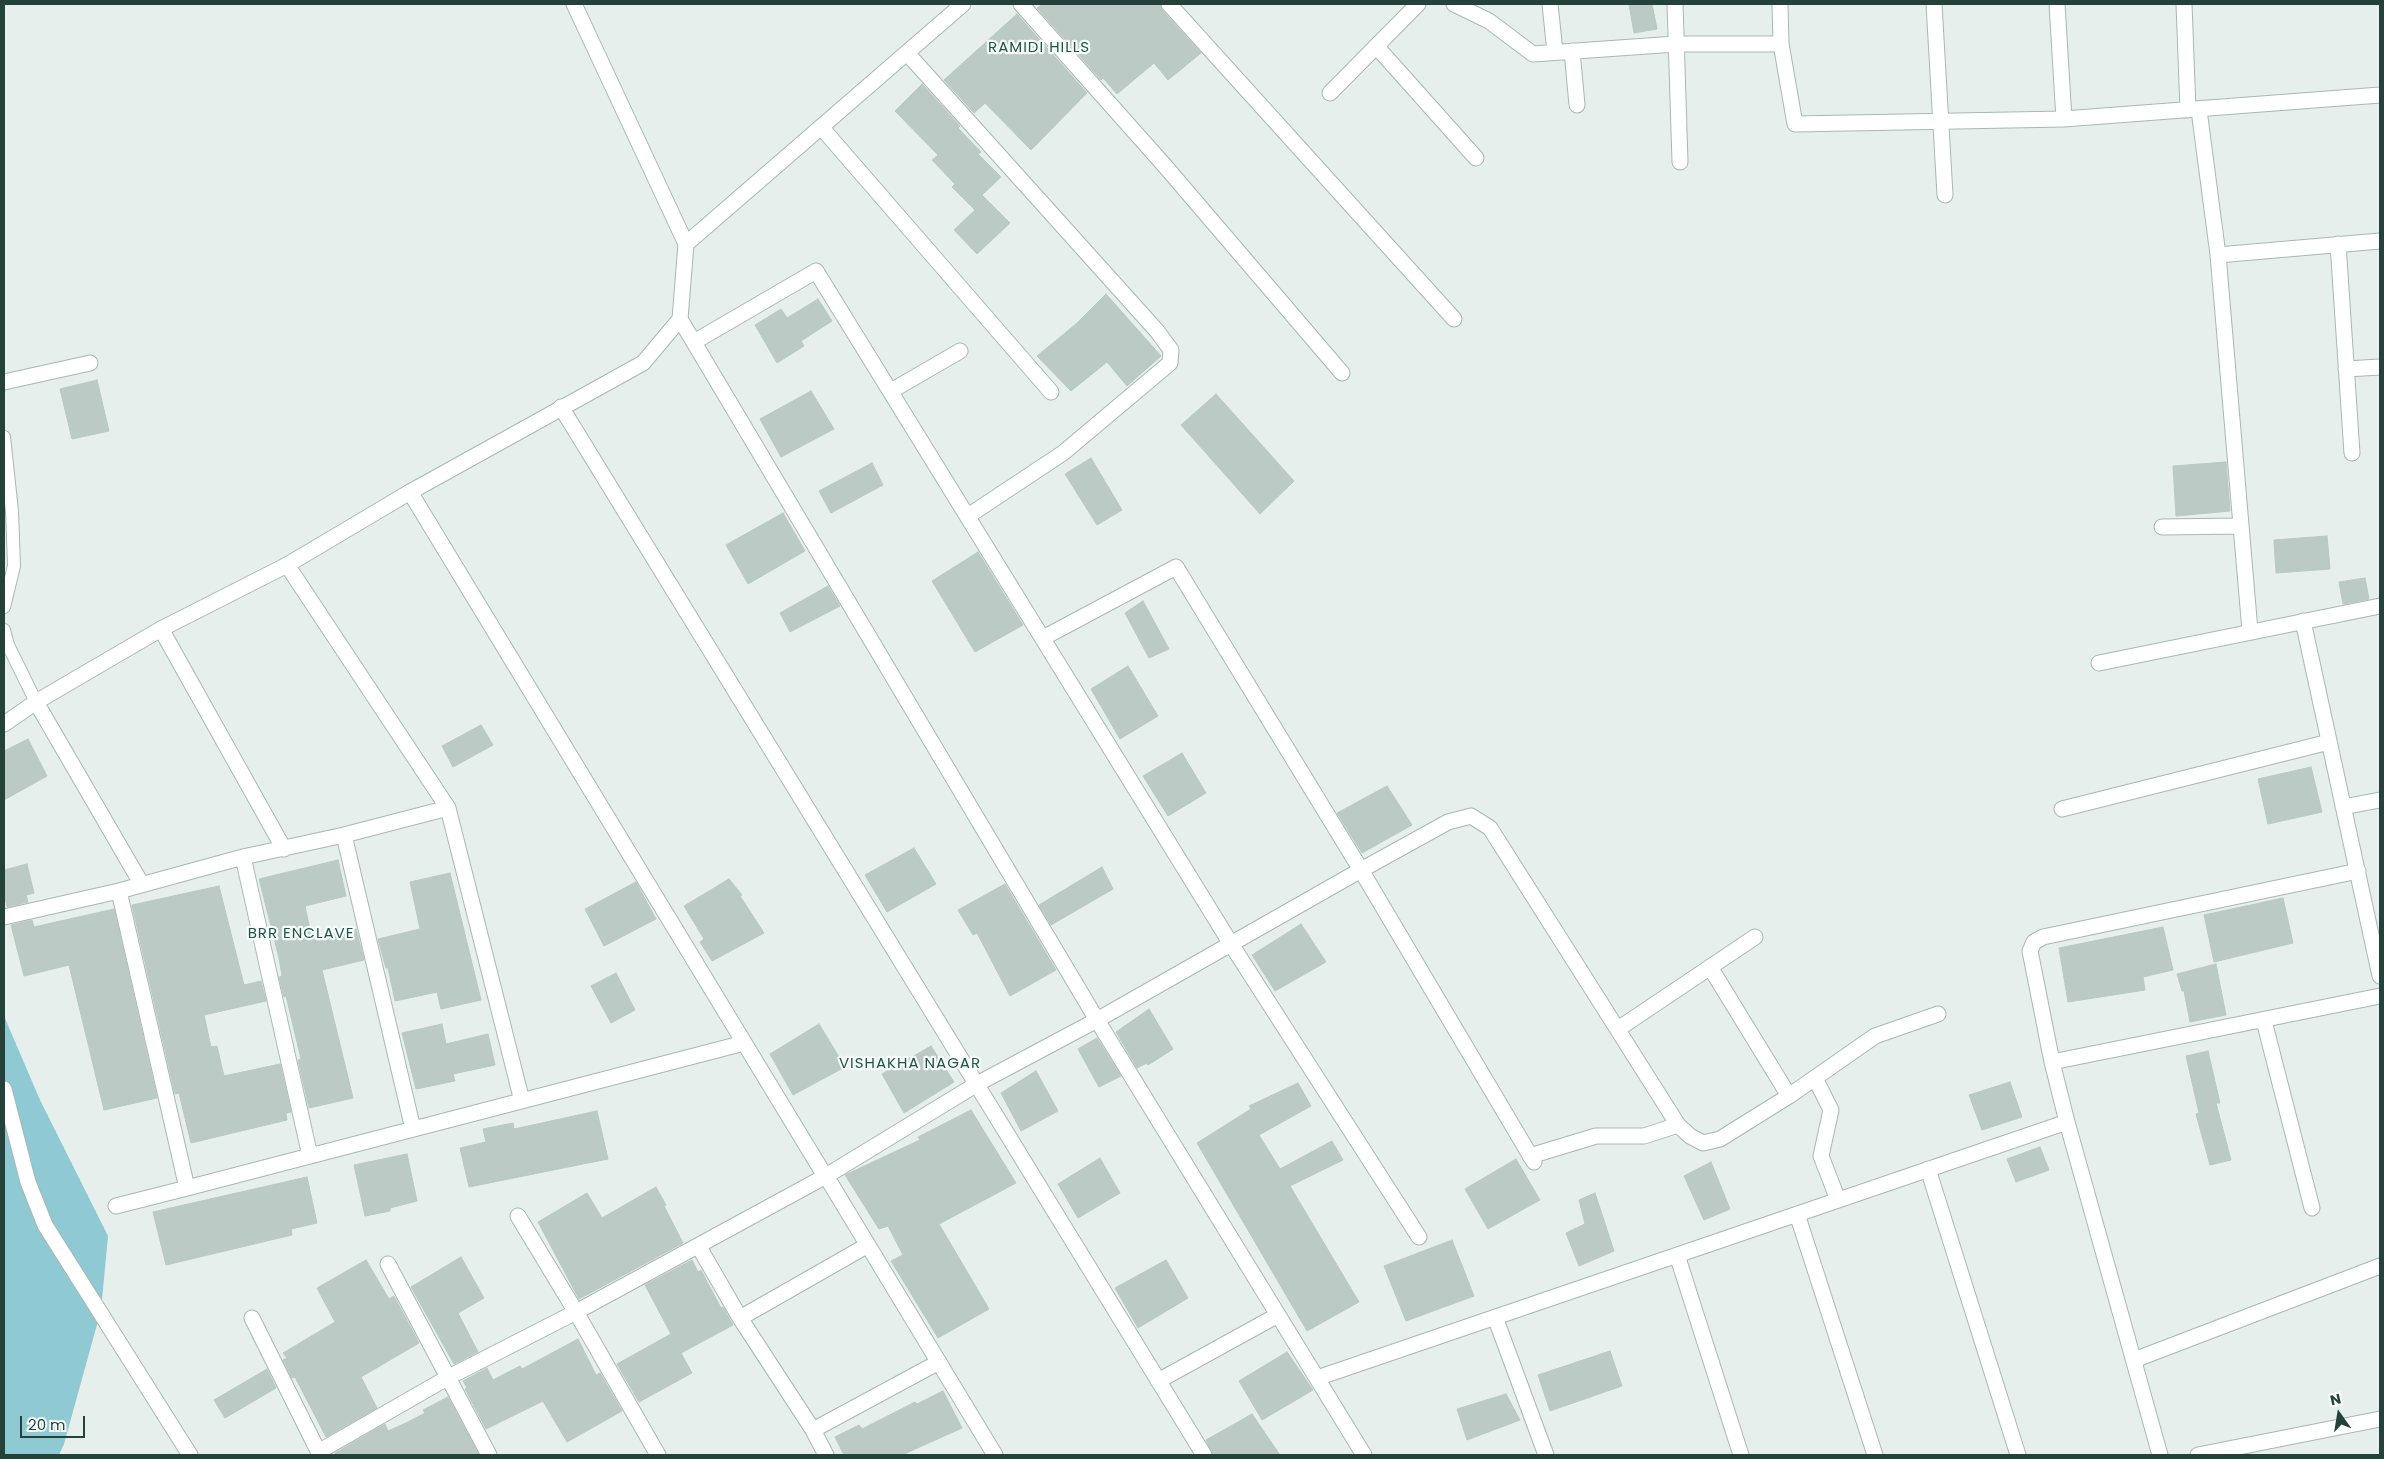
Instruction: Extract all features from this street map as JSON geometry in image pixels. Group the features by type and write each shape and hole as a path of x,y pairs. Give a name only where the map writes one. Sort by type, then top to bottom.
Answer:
{"street":[{"path":"4,724 36,702 161,629 287,565 410,492 561,407 644,363 680,319 686,244 574,4"},
{"path":"686,244 963,4"},
{"path":"1021,4 1164,166 1342,373"},
{"path":"1169,4 1454,319"},
{"path":"1330,93 1418,4"},
{"path":"1454,4 1489,22 1532,54 1676,44 1781,44"},
{"path":"1550,4 1555,52"},
{"path":"1675,4 1680,162"},
{"path":"1780,4 1781,44 1795,124 2064,119 2380,95"},
{"path":"1934,4 1945,195"},
{"path":"2057,4 2064,119"},
{"path":"2184,4 2194,110 2218,255 2250,631"},
{"path":"1376,46 1476,158"},
{"path":"1572,51 1577,105"},
{"path":"907,53 1150,323 1171,350 1170,363 1063,453 968,516"},
{"path":"821,126 1051,392"},
{"path":"2218,255 2380,241"},
{"path":"2338,244 2352,453"},
{"path":"694,342 816,270 1231,944 1419,1237"},
{"path":"680,319 1097,1020 1364,1455"},
{"path":"891,391 960,351"},
{"path":"4,382 90,363"},
{"path":"2346,369 2380,367"},
{"path":"561,407 1204,1455"},
{"path":"410,492 995,1455"},
{"path":"2162,527 2240,526"},
{"path":"287,565 448,808 522,1101"},
{"path":"1043,638 1176,567 1361,870 1532,1159 1596,1136 1644,1136 1678,1125"},
{"path":"2099,663 2380,606"},
{"path":"2303,621 2380,976"},
{"path":"161,629 284,848"},
{"path":"36,702 141,883"},
{"path":"2062,809 2330,742"},
{"path":"2343,807 2380,800"},
{"path":"4,917 119,891 141,883 244,857 344,835 448,808"},
{"path":"252,1318 319,1454 447,1378 699,1247 825,1176 976,1084 1097,1020 1361,870 1448,822 1471,816 1490,828 1678,1125 1690,1136 1703,1143 1720,1139 1789,1096 1875,1036 1938,1014"},
{"path":"344,835 413,1129"},
{"path":"244,857 310,1156"},
{"path":"2160,1455 2067,1122 2052,1062 2030,952 2034,942 2043,938 2358,872"},
{"path":"119,891 187,1188"},
{"path":"1618,1029 1754,937"},
{"path":"1710,967 1789,1096"},
{"path":"2052,1062 2264,1021 2380,996"},
{"path":"2264,1021 2312,1208"},
{"path":"116,1206 744,1043"},
{"path":"1815,1078 1831,1110 1821,1156 1838,1200"},
{"path":"4,1090 28,1182 45,1225 190,1455"},
{"path":"1317,1378 2067,1122"},
{"path":"1928,1169 2018,1455"},
{"path":"1797,1214 1875,1455"},
{"path":"518,1216 576,1312 658,1455"},
{"path":"740,1318 868,1245"},
{"path":"699,1247 740,1318 813,1430 826,1455"},
{"path":"1677,1255 1741,1455"},
{"path":"388,1264 489,1455"},
{"path":"2134,1360 2380,1266"},
{"path":"1158,1381 1278,1315"},
{"path":"1495,1317 1546,1455"},
{"path":"813,1430 939,1362"},
{"path":"2198,1455 2380,1419"}],"lane":[{"path":"4,437 12,511 14,566 4,607"},
{"path":"4,630 8,644 36,702"}],"water":[{"path":"4,1016 40,1100 108,1236 101,1310 64,1444 59,1455 4,1455"}],"building":[{"path":"1043,4 1160,4 1162,10 1201,53 1168,80 1154,63 1117,94 1103,78 1101,80 1037,8"},
{"path":"1629,4 1652,4 1657,29 1634,33"},
{"path":"1017,14 1087,93 1031,150 985,103 974,113 944,80"},
{"path":"922,84 960,126 958,128 981,152 978,154 1001,177 982,195 1010,223 977,254 954,230 975,210 952,187 955,184 932,160 938,155 895,111"},
{"path":"1106,294 1161,356 1127,386 1107,362 1071,391 1037,356 1076,324"},
{"path":"818,299 832,321 801,341 804,346 777,363 755,325 781,309 787,318"},
{"path":"97,380 109,431 72,439 60,389"},
{"path":"811,391 834,429 781,457 760,419"},
{"path":"1216,394 1294,481 1260,514 1181,425"},
{"path":"1091,458 1122,510 1097,525 1065,474"},
{"path":"2226,462 2230,511 2176,516 2173,466"},
{"path":"872,463 883,485 831,513 819,491"},
{"path":"783,513 805,551 748,584 726,545"},
{"path":"2327,536 2330,569 2276,573 2274,540"},
{"path":"978,552 1023,625 975,652 932,581"},
{"path":"2365,578 2369,599 2343,604 2339,582"},
{"path":"828,586 840,606 790,632 780,613"},
{"path":"1143,601 1169,649 1149,658 1125,613"},
{"path":"1128,666 1158,716 1120,739 1091,689"},
{"path":"481,725 493,745 453,767 442,746"},
{"path":"28,739 47,776 4,800 4,751"},
{"path":"1182,753 1206,793 1168,816 1143,776"},
{"path":"2311,767 2322,812 2268,824 2258,779"},
{"path":"1387,786 1412,825 1362,853 1337,813"},
{"path":"914,848 936,884 887,912 865,875"},
{"path":"338,860 346,896 305,906 312,939 356,929 364,960 322,970 353,1098 309,1108 298,1060 301,1059 286,996 284,997 279,977 282,976 279,958 259,879"},
{"path":"27,864 34,893 26,895 28,902 7,907 4,893 4,870"},
{"path":"1102,867 1113,889 1051,925 1039,905"},
{"path":"450,873 481,1000 441,1009 437,992 395,1001 388,968 386,968 378,939 420,929 410,882"},
{"path":"729,879 742,895 740,896 764,933 712,961 700,942 704,939 684,906"},
{"path":"636,882 656,919 604,946 585,909"},
{"path":"1005,884 1056,970 1010,996 977,933 973,935 958,910"},
{"path":"219,886 244,985 261,981 266,1001 204,1015 211,1047 217,1046 224,1076 280,1064 291,1112 286,1113 287,1120 191,1143 179,1093 175,1094 132,905"},
{"path":"2283,898 2293,943 2214,962 2204,915"},
{"path":"114,909 157,1098 104,1110 69,965 24,976 11,925 32,920 34,927"},
{"path":"1301,924 1326,962 1275,991 1252,955"},
{"path":"2163,927 2173,970 2143,977 2145,990 2068,1002 2059,948"},
{"path":"2216,964 2226,1015 2190,1022 2184,991 2182,991 2177,974"},
{"path":"616,973 635,1010 611,1023 591,986"},
{"path":"1149,1009 1173,1049 1148,1065 1147,1063 1137,1068 1116,1032"},
{"path":"442,1024 446,1044 488,1034 495,1065 453,1074 455,1081 416,1089 402,1033"},
{"path":"819,1024 845,1067 793,1095 770,1054"},
{"path":"1097,1038 1121,1076 1099,1087 1078,1049"},
{"path":"931,1046 954,1082 904,1113 882,1074"},
{"path":"2208,1051 2220,1103 2216,1103 2231,1160 2210,1165 2196,1114 2199,1113 2186,1056"},
{"path":"1036,1071 1058,1111 1021,1131 1001,1093"},
{"path":"2010,1082 2022,1117 1982,1130 1969,1095"},
{"path":"1298,1083 1311,1106 1259,1135 1280,1169 1332,1141 1343,1160 1290,1186 1359,1302 1307,1331 1197,1143 1251,1109 1249,1106"},
{"path":"971,1110 1016,1183 939,1224 989,1309 938,1338 891,1261 903,1255 888,1226 879,1229 845,1175 920,1140 918,1137"},
{"path":"597,1111 608,1159 469,1187 460,1148 486,1142 483,1129 513,1123 514,1129"},
{"path":"2040,1147 2049,1170 2016,1182 2007,1159"},
{"path":"407,1154 417,1201 390,1208 390,1211 365,1216 354,1165"},
{"path":"1100,1158 1120,1193 1078,1218 1058,1184"},
{"path":"1516,1159 1540,1200 1488,1229 1465,1189"},
{"path":"1711,1162 1730,1209 1704,1220 1684,1176"},
{"path":"307,1177 317,1223 291,1229 292,1235 166,1265 153,1212"},
{"path":"656,1187 683,1243 579,1299 538,1222 587,1193 602,1218"},
{"path":"1595,1193 1614,1251 1579,1266 1566,1233 1585,1224 1579,1200"},
{"path":"1452,1240 1474,1296 1406,1321 1384,1266"},
{"path":"461,1257 484,1298 458,1313 478,1352 454,1364 411,1287"},
{"path":"366,1260 389,1299 394,1296 419,1343 361,1377 377,1408 326,1437 295,1377 292,1378 283,1360 287,1358 283,1353 335,1322 317,1288"},
{"path":"692,1260 698,1272 701,1270 721,1308 723,1307 733,1325 681,1353 692,1373 639,1402 617,1364 671,1334 645,1285"},
{"path":"1166,1260 1188,1298 1138,1328 1115,1288"},
{"path":"578,1339 596,1375 600,1373 622,1411 567,1442 543,1401 486,1429 465,1389 467,1388 463,1381 487,1368 493,1380 520,1366 522,1369"},
{"path":"1610,1351 1622,1386 1550,1411 1538,1375"},
{"path":"1287,1352 1313,1390 1262,1420 1239,1381"},
{"path":"267,1369 276,1388 225,1418 214,1400"},
{"path":"943,1391 962,1428 902,1455 844,1455 835,1437 859,1425 862,1429 915,1402 917,1404"},
{"path":"1506,1394 1520,1420 1467,1440 1457,1409"},
{"path":"448,1397 479,1455 336,1455 335,1453 385,1424 388,1431 425,1413 423,1410"},
{"path":"1252,1414 1280,1455 1213,1455 1206,1440"}],"district":[{"name":"RAMIDI HILLS","path":"1039,48"},
{"name":"BRR ENCLAVE","path":"301,934"},
{"name":"VISHAKHA NAGAR","path":"910,1064"}]}
